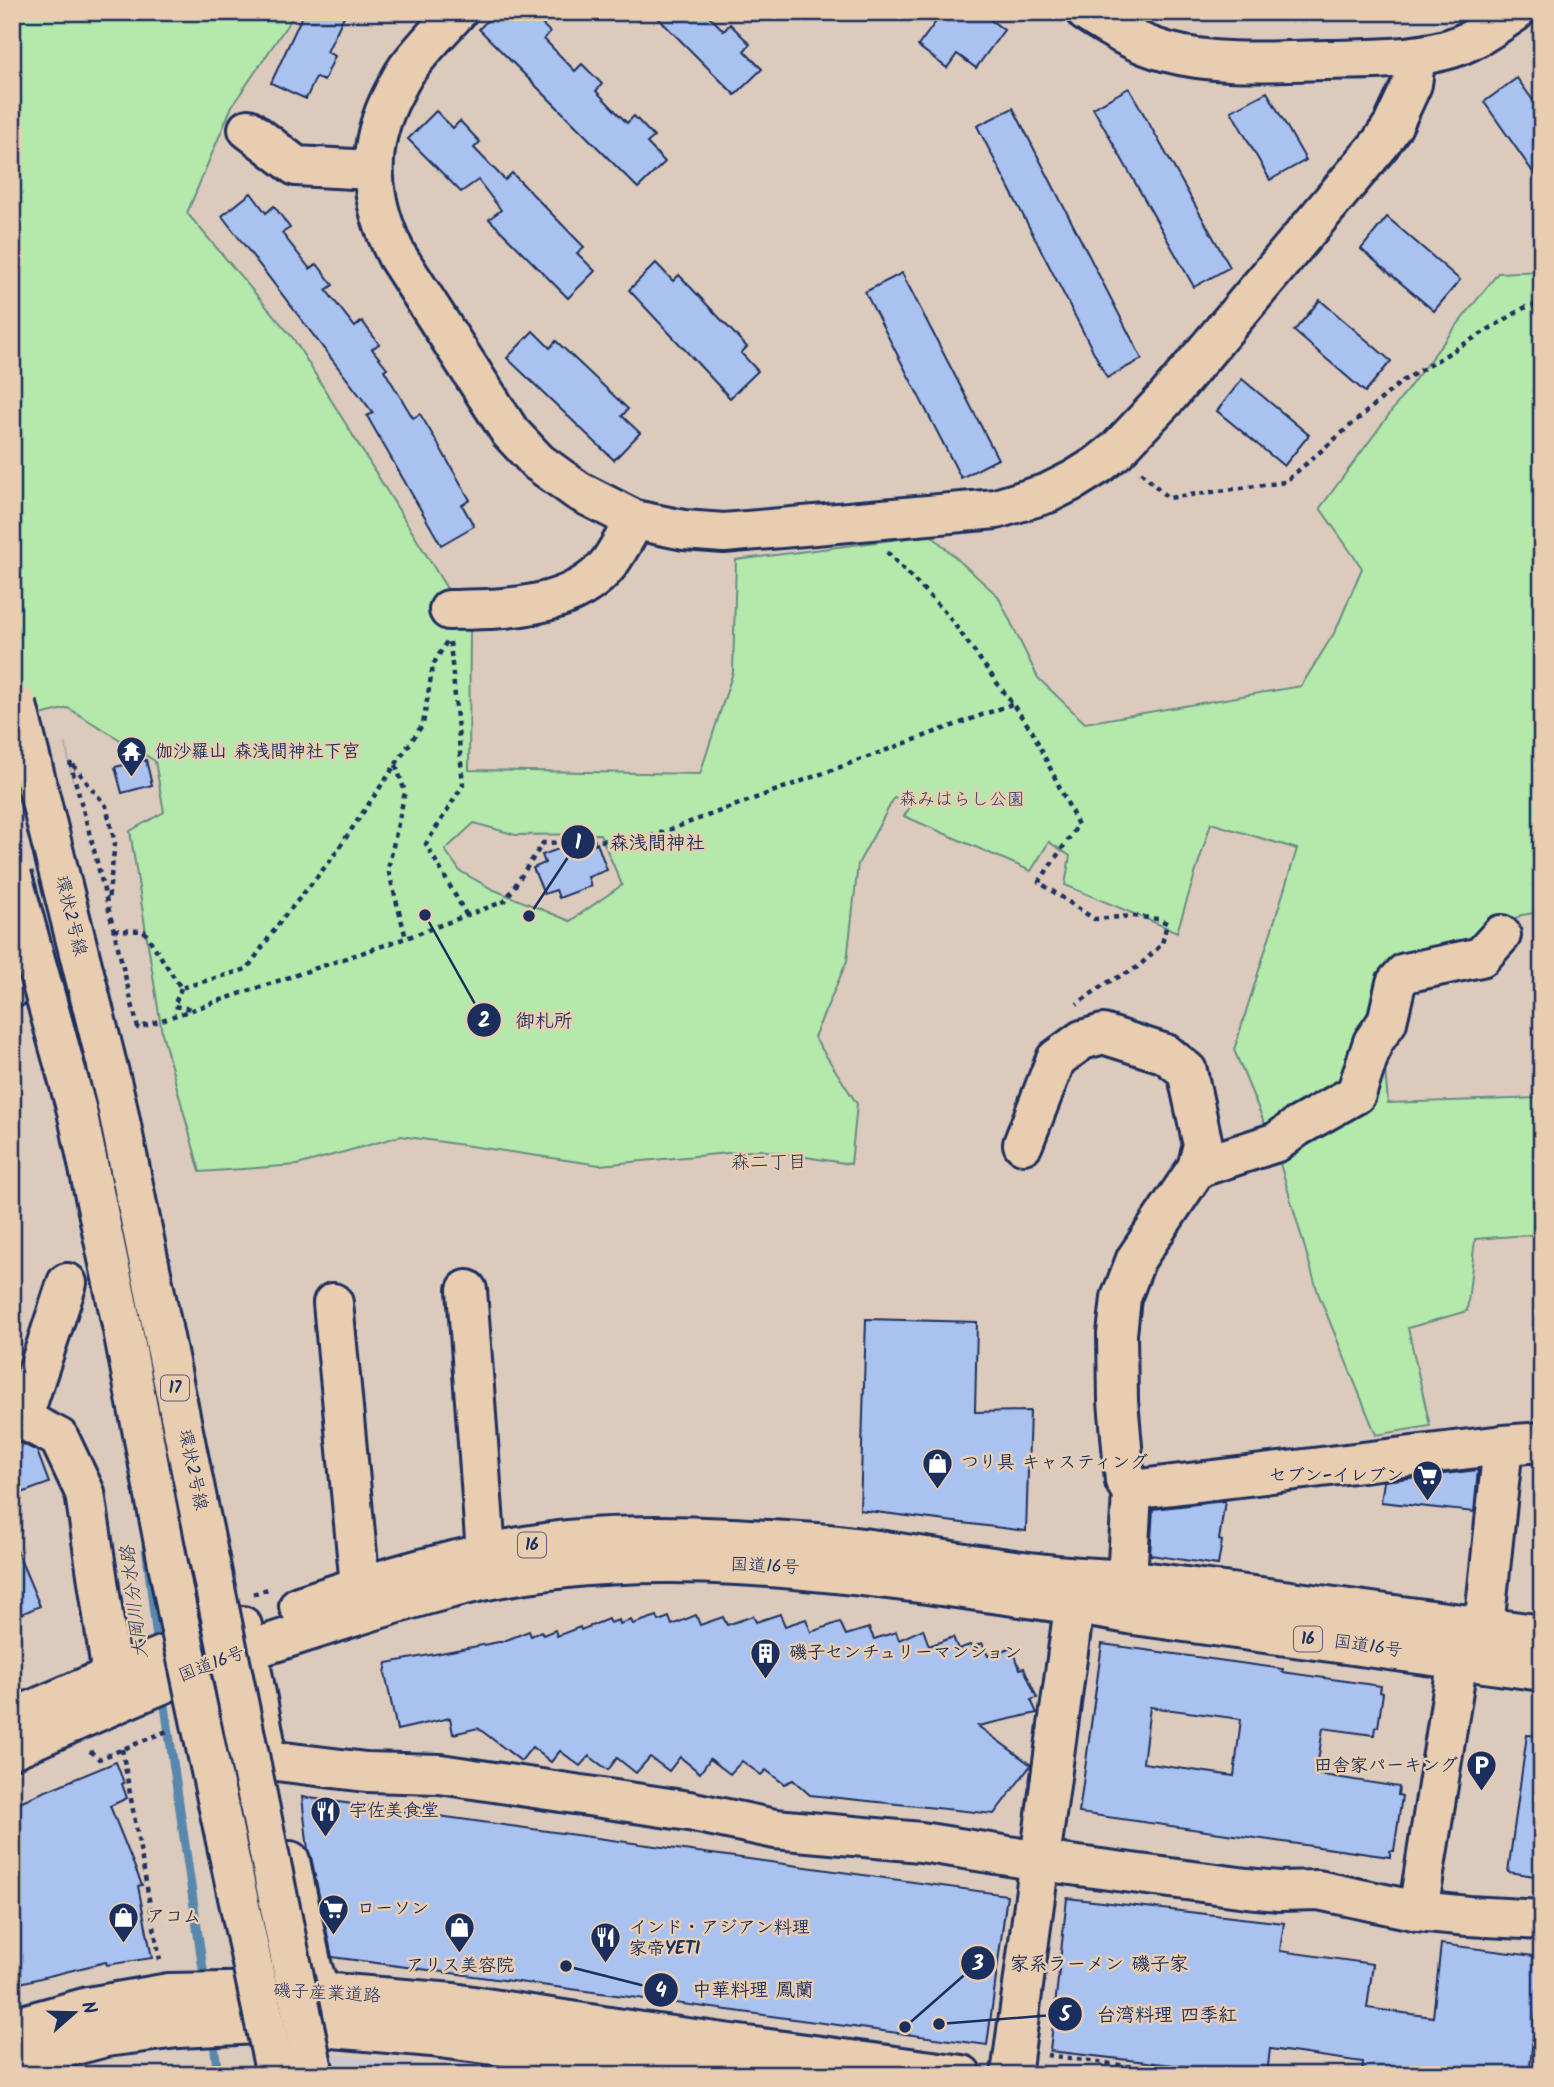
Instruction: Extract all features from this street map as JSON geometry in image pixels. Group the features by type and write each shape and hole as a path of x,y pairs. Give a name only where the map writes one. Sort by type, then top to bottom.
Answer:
{"main road":[{"path":"457,12 406,70 391,98 377,134 373,170 377,201 385,231 397,256 510,432 538,462 578,491 635,520 684,530 724,533 996,509 1048,493 1074,480 1117,450 1169,395 1380,144 1393,125 1412,84 1416,56"},
{"path":"1086,12 1121,35 1167,52 1219,60 1270,61 1416,56 1446,50 1467,26 1516,12"},
{"path":"248,129 296,166 373,170"},
{"path":"449,623 562,597 588,582 608,564 635,520"},
{"name":"環状2号線","path":"17,705 116,1101 314,2075"},
{"name":"17","path":"12,876 77,1111 179,1620 276,2075"},
{"path":"1197,1168 1277,1142 1297,1127 1356,1094 1373,1042 1387,1022 1396,983 1405,973 1481,957 1501,935"},
{"path":"1023,1144 1056,1059 1082,1040 1103,1034 1166,1054 1187,1071 1203,1145 1197,1168 1136,1259 1121,1298 1117,1334 1118,1401 1125,1481 1132,1493 1127,1579"},
{"path":"67,1283 17,1421 59,1438 85,1493 111,1676"},
{"path":"467,1290 486,1553"},
{"path":"333,1303 360,1586"},
{"path":"1132,1493 1148,1488 1542,1442"},
{"path":"1484,1627 1503,1445"},
{"name":"国道16号","path":"15,1719 122,1701 245,1638 360,1586 486,1553 553,1541 632,1536 691,1536 826,1544 1076,1591 1134,1615 1542,1671"},
{"name":"国道16号","path":"15,1719 111,1676 245,1638 368,1612 444,1590 505,1577 556,1569 634,1563 691,1563 824,1571 1076,1591 1127,1579 1542,1635"},
{"path":"1011,2075 1076,1591"},
{"path":"245,1638 321,2009 329,2075"},
{"path":"1418,1911 1458,1659"},
{"path":"268,1760 366,1772 440,1774 690,1811 775,1829 921,1842 1040,1861 1247,1888 1318,1890 1418,1911 1542,1920"},
{"name":"磯子産業道路","path":"12,2061 106,2037 170,1997"},
{"name":"磯子産業道路","path":"12,2028 88,2007 170,1997 321,2009 453,2003 640,2047 724,2075"},
{"name":"磯子産業道路","path":"640,2047 962,2075"}],"path":[{"path":"1117,450 1168,498 1285,482 1401,382 1524,307 1542,303"},
{"path":"853,521 947,614 1032,732 1077,825 1039,882 1094,919 1133,916 1158,919 1167,923 1162,944 1138,967 1105,984 1066,1012 1082,1040"},
{"path":"449,623 463,785 426,844 467,916"},
{"path":"181,988 247,969 280,922 330,862 423,724 433,664"},
{"path":"108,905 115,844 106,806 70,762 138,1028 406,938 505,901 544,843 644,839 1012,704"},
{"path":"396,764 405,792 388,869 406,938"},
{"path":"114,930 144,932 181,988"},
{"path":"181,988 174,1006 193,1009"},
{"path":"122,1749 170,1997"},
{"path":"1046,2055 1192,2075"}],"shaded area":[{"path":"305,2050 493,2075 211,2075"}],"green space":[{"name":"森みはらし公園","path":"21,12 296,12 232,106 187,213 293,338 470,626 469,770 700,774 733,672 736,560 931,535 998,596 1038,678 1085,723 1301,686 1336,630 1362,568 1320,508 1498,273 1542,271 1542,912 1521,915 1418,985 1384,1058 1388,1103 1542,1098 1542,1234 1475,1239 1467,1311 1408,1328 1430,1426 1376,1435 1318,1293 1277,1153 1234,1050 1297,849 1211,823 1177,932 1065,885 1070,856 1049,842 1031,871 904,816 915,800 894,798 858,864 847,961 814,1037 857,1104 851,1164 760,1150 600,1165 401,1136 297,1165 200,1172 162,1033 130,831 164,812 155,761 68,708 12,722 12,16","holes":["474,823 516,835 600,834 622,885 570,921 492,889 460,871 445,850"]}],"building":[{"path":"304,12 346,12 327,52 335,56 324,81 316,77 306,99 271,83"},
{"path":"496,12 530,12 550,32 544,39 575,71 582,64 602,84 596,91 627,123 634,116 654,137 647,143 665,162 638,188 479,29"},
{"path":"652,12 705,12 724,31 730,24 750,44 744,51 762,69 735,95"},
{"path":"943,12 980,12 1004,30 976,68 957,54 947,68 918,46"},
{"path":"1517,78 1542,113 1542,185 1484,102"},
{"path":"1129,88 1230,267 1194,287 1093,108"},
{"path":"1267,92 1306,160 1270,180 1231,111"},
{"path":"1013,108 1142,359 1107,378 977,126"},
{"path":"436,111 453,128 460,121 480,142 474,148 505,180 512,173 584,247 577,253 595,271 568,298 489,219 501,210 478,180 461,192 408,139"},
{"path":"251,193 266,213 274,206 290,228 282,233 310,269 317,264 333,285 326,290 355,327 362,321 379,344 372,349 387,368 384,370 413,418 420,414 434,437 470,500 462,505 474,526 441,545 367,416 373,413 222,216"},
{"path":"1387,217 1460,280 1434,311 1361,249"},
{"path":"656,263 673,281 679,275 747,347 741,353 758,371 730,398 629,290"},
{"path":"902,273 998,459 961,478 865,292"},
{"path":"1320,300 1391,361 1365,392 1294,331"},
{"path":"533,331 550,348 556,341 628,409 622,416 640,433 614,460 507,358"},
{"path":"1242,379 1309,435 1284,466 1217,411"},
{"name":"伽沙羅山 森浅間神社下宮","path":"146,760 152,785 122,793 115,767"},
{"path":"575,843 578,850 597,843 607,870 588,877 591,886 559,898 556,890 544,894 533,868 545,863 542,855"},
{"path":"866,1319 977,1322 975,1412 1030,1411 1026,1531 860,1510"},
{"path":"21,1443 37,1451 49,1483 19,1494 12,1476 12,1444"},
{"path":"1478,1470 1474,1512 1381,1502 1384,1481"},
{"path":"1225,1501 1218,1565 1150,1555 1153,1509"},
{"path":"12,1540 40,1606 12,1618"},
{"path":"780,1614 785,1626 806,1619 811,1632 840,1622 846,1635 869,1628 874,1639 896,1632 899,1640 923,1629 929,1646 953,1637 958,1649 970,1645 972,1648 982,1643 988,1656 1012,1647 1020,1669 1024,1668 1037,1698 1031,1700 1037,1713 978,1726 1031,1765 994,1814 810,1795 793,1780 784,1784 766,1770 761,1775 742,1761 730,1774 710,1759 700,1773 680,1757 669,1771 650,1757 636,1773 617,1758 608,1770 589,1756 580,1766 560,1751 551,1762 532,1747 521,1761 478,1728 453,1734 450,1718 397,1730 385,1673 387,1663 504,1641 529,1631 531,1636 541,1631 543,1635 555,1630 557,1636 608,1619 610,1623 619,1620 620,1624 631,1620 633,1624 657,1616 659,1621 669,1617 672,1625 696,1615 700,1625 723,1617 727,1625 753,1616 756,1622"},
{"path":"1102,1644 1283,1669 1282,1672 1381,1686 1380,1692 1383,1693 1378,1727 1375,1727 1374,1735 1323,1728 1316,1774 1399,1787 1398,1795 1402,1796 1394,1851 1390,1851 1390,1857 1079,1813","holes":["1150,1707 1241,1719 1234,1776 1143,1763"]},
{"path":"1527,1735 1542,1736 1542,1877 1508,1872"},
{"path":"116,1762 127,1798 110,1806 142,1885 138,1886 152,1958 107,1965 106,1962 12,1985 12,1805"},
{"path":"302,1797 1007,1895 987,2045 332,1957 308,1850"},
{"path":"1067,1898 1284,1923 1280,1951 1373,1964 1367,2008 1433,2017 1441,1944 1542,1957 1529,2075 1362,2075 1363,2062 1270,2049 1267,2075 1261,2075 1050,2051"}],"waterway":[{"name":"大岡川分水路","path":"146,1546 158,1647"},
{"name":"大岡川分水路","path":"163,1692 205,1983"},
{"name":"大岡川分水路","path":"213,2035 218,2075"}],"tunnel":[{"path":"12,773 70,762"}],"place":[{"name":"伽沙羅山 森浅間神社下宮","path":"132,779"},
{"name":"御札所","path":"425,915"},
{"name":"森浅間神社","path":"529,916"},
{"name":"つり具 キャスティング","path":"938,1490"},
{"name":"セブン-イレブン","path":"1427,1503"},
{"name":"磯子センチュリーマンション","path":"766,1680"},
{"name":"田舎家パーキング","path":"1481,1793"},
{"name":"宇佐美食堂","path":"326,1838"},
{"name":"ローソン","path":"334,1936"},
{"name":"アコム","path":"124,1944"},
{"name":"アリス美容院","path":"460,1955"},
{"name":"インド・アジアン料理 家帝YETI","path":"606,1965"},
{"name":"中華料理 鳳蘭","path":"566,1966"},
{"name":"台湾料理 四季紅","path":"939,2024"},
{"name":"家系ラーメン 磯子家","path":"905,2027"}],"district":[{"name":"森二丁目","path":"769,1163"}]}
